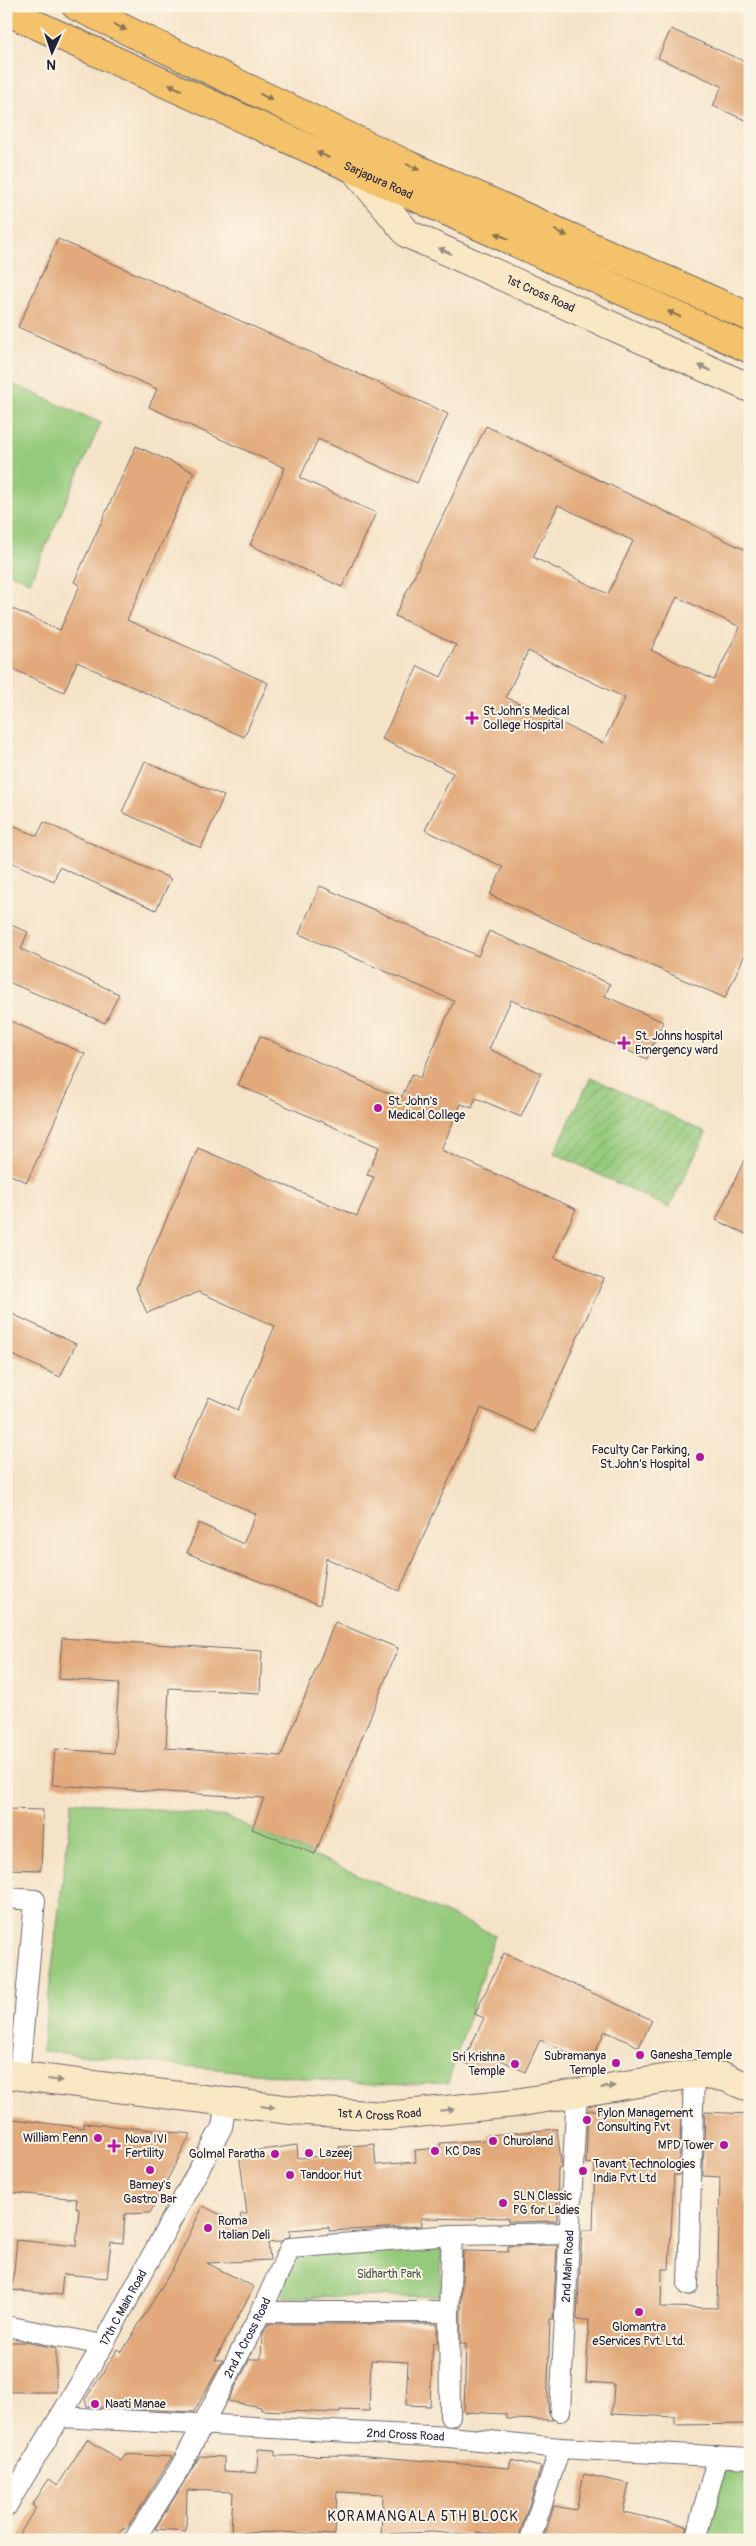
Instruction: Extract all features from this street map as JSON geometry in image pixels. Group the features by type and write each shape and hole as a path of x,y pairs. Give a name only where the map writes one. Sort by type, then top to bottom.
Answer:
{"main road":[{"path":"76,6 406,164 750,317"},
{"name":"Sarjapura Road","path":"6,11 750,349"}],"street":[{"name":"1st Cross Road","path":"354,169 408,234 750,388"},
{"path":"6,1898 36,1900 13,2075"},
{"path":"688,2285 694,2074"},
{"name":"1st A Cross Road","path":"13,2075 292,2110 386,2116 515,2103 576,2091 694,2074 725,2077 750,2088"},
{"name":"2nd Main Road","path":"560,2411 576,2091"},
{"name":"17th C Main Road","path":"6,2507 103,2345 222,2127 226,2102"},
{"path":"450,2416 449,2312 452,2235 568,2233"},
{"name":"2nd A Cross Road","path":"134,2540 180,2468 261,2312 290,2248 452,2235"},
{"path":"261,2312 449,2312"},
{"path":"6,2326 103,2345"},
{"name":"2nd Cross Road","path":"60,2417 449,2437 560,2448 750,2458"},
{"path":"530,2540 560,2448"},
{"path":"695,2540 718,2456"}],"green space":[{"path":"6,381 101,423 30,582 6,571"},
{"path":"591,1077 706,1133 669,1208 554,1153"},
{"path":"72,1801 227,1817 495,1935 448,2083 370,2085 42,2051"},
{"name":"Sidharth Park","path":"442,2249 440,2296 282,2297 290,2254"},
{"path":"723,2462 750,2466 750,2540 702,2540"}],"building":[{"path":"671,29 750,64 750,122 713,106 722,86 658,58"},
{"path":"58,239 448,414 417,483 318,439 300,478 376,513 342,587 250,545 285,468 149,407 157,389 18,327"},
{"name":"St.John's Medical College Hospital","path":"486,426 750,552 750,943 725,998 490,895 503,867 425,830 453,773 382,739 418,666 441,677 456,645 395,616","holes":["558,505 633,541 608,594 533,557","677,597 740,627 714,680 651,650","528,651 625,698 603,743 506,697"]},
{"path":"136,446 194,472 127,620 268,683 244,737 77,662 64,692 6,666 6,606 60,630 80,585 74,582"},
{"path":"145,761 224,796 201,848 122,812"},
{"path":"6,822 37,836 44,822 171,879 156,910 59,867 54,881 6,860"},
{"path":"320,886 478,956 489,931 610,984 605,996 663,1022 647,1059 511,1000 489,1049 541,1073 521,1117 476,1098 472,1108 461,1104 441,1150 576,1209 554,1257 604,1279 535,1432 481,1408 399,1591 326,1558 320,1605 187,1553 199,1523 243,1544 256,1514 173,1477 209,1397 238,1410 275,1326 199,1292 147,1313 136,1288 198,1148 357,1216 374,1177 367,1175 379,1147 238,1085 260,1036 401,1099 412,1074 420,1078 454,1001 299,934"},
{"path":"6,923 28,932 21,949 119,994 105,1023 6,981"},
{"path":"6,1019 85,1054 27,1182 6,1173"},
{"path":"750,1148 750,1236 716,1220"},
{"path":"6,1311 76,1344 60,1377 6,1352"},
{"path":"335,1622 398,1648 315,1854 252,1829 264,1798 52,1785 55,1749 114,1753 119,1683 59,1679 62,1638 262,1651 260,1693 169,1688 166,1748 281,1756"},
{"path":"6,1809 43,1810 41,1870 6,1869"},
{"path":"504,1953 652,2020 639,2047 605,2031 590,2063 540,2040 525,2072 499,2059 491,2075 463,2062 484,2018 475,2014"},
{"path":"588,2110 681,2115 679,2175 674,2175 669,2269 662,2269 661,2307 717,2308 720,2177 703,2176 705,2112 749,2114 745,2206 750,2206 748,2424 675,2425 675,2417 612,2414 614,2384 586,2382 589,2320 577,2320 582,2230 593,2230 595,2163 586,2164"},
{"path":"6,2118 84,2128 84,2123 191,2134 150,2213 125,2214 123,2243 111,2242 107,2278 63,2274 61,2295 12,2290 17,2240 76,2246 79,2209 76,2208 77,2199 6,2192"},
{"path":"557,2129 561,2167 558,2168 557,2221 508,2222 508,2218 476,2217 476,2219 421,2218 422,2226 329,2231 329,2227 290,2230 290,2236 280,2242 268,2243 270,2260 207,2263 254,2287 215,2360 223,2360 194,2412 87,2406 85,2400 118,2349 122,2352 173,2268 203,2206 239,2224 241,2214 247,2214 239,2153 297,2145 298,2158 339,2155 339,2147 374,2144 376,2165 416,2162 415,2150 440,2148 440,2143 489,2140 488,2135"},
{"path":"557,2245 553,2319 550,2319 548,2385 548,2411 553,2420 506,2419 506,2414 464,2412 466,2344 461,2344 463,2251 508,2252 508,2246"},
{"path":"268,2324 437,2324 437,2343 433,2343 430,2406 406,2405 408,2362 371,2360 369,2411 340,2410 340,2413 261,2410 261,2407 228,2401 250,2359 261,2359 262,2336"},
{"path":"6,2342 26,2342 56,2348 56,2392 6,2392"},
{"path":"87,2439 121,2461 125,2454 172,2457 127,2528 123,2528 115,2540 16,2540 36,2507 32,2505 49,2479 58,2485"},
{"path":"258,2449 275,2450 275,2456 357,2455 509,2468 511,2460 541,2467 518,2540 478,2532 478,2536 433,2532 381,2534 383,2494 337,2492 335,2535 280,2532 231,2533 233,2492 187,2490 186,2531 155,2529 200,2456 224,2457 224,2471 257,2473"},
{"path":"584,2474 629,2484 623,2512 687,2526 683,2540 543,2540 554,2506 576,2510"}],"place":[{"name":"St.John's Medical College Hospital","path":"472,718"},
{"name":"St. Johns hospital Emergency ward","path":"624,1043"},
{"name":"St. John's Medical College","path":"378,1108"},
{"name":"Faculty Car Parking, St.John's Hospital","path":"700,1457"},
{"name":"Ganesha Temple","path":"640,2055"},
{"name":"Subramanya Temple","path":"616,2063"},
{"name":"Sri Krishna Temple","path":"515,2064"},
{"name":"Pylon Management Consulting Pvt","path":"587,2120"},
{"name":"William Penn","path":"98,2138"},
{"name":"Churoland","path":"493,2141"},
{"name":"MPD Tower","path":"724,2145"},
{"name":"Nova IVI Fertility","path":"114,2146"},
{"name":"KC Das","path":"435,2151"},
{"name":"Lazeej","path":"309,2153"},
{"name":"Golmal Paratha","path":"275,2154"},
{"name":"Bamey's Gastro Bar","path":"150,2170"},
{"name":"Tavant Technologies India Pvt Ltd","path":"583,2171"},
{"name":"Tandoor Hut","path":"290,2175"},
{"name":"SLN Classic PG for Ladies","path":"503,2203"},
{"name":"Roma Italian Deli","path":"208,2228"},
{"name":"Glomantra eServices Pvt. Ltd.","path":"639,2312"},
{"name":"Naati Manae","path":"95,2404"}],"district":[{"name":"KORAMANGALA 5TH BLOCK","path":"423,2516"}]}
